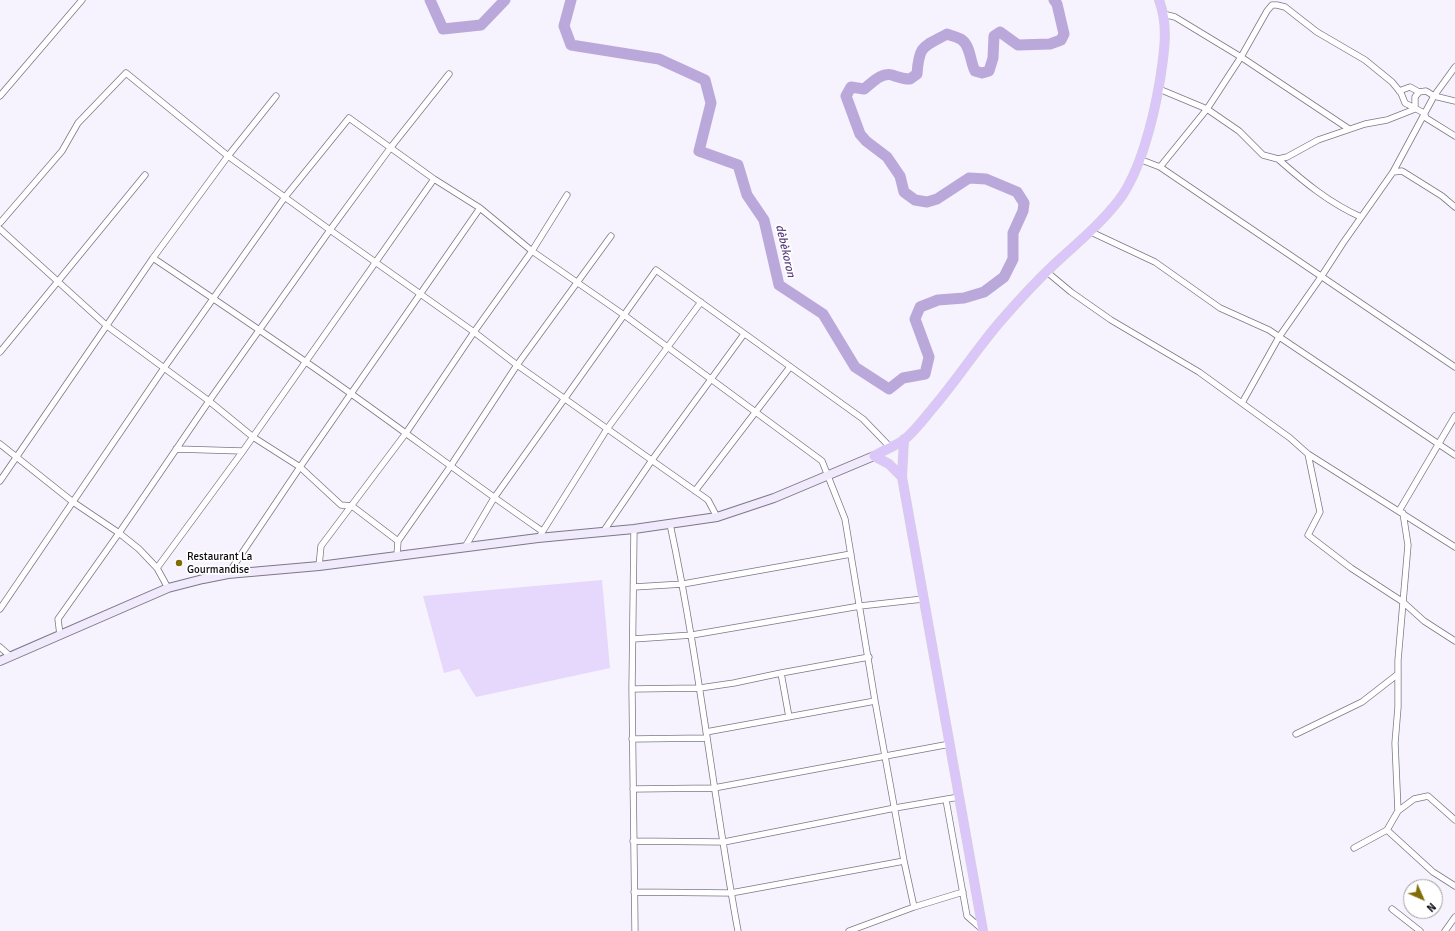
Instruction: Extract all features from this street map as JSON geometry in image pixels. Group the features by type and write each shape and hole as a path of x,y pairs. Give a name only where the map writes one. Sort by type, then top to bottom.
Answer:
{"highway":[{"path":"874,456 904,439 927,415 999,323 1047,272 1090,232 1120,199 1137,167 1145,146 1158,89 1166,39 1163,14 1159,0"},
{"path":"904,439 902,477 983,930"},
{"path":"874,456 889,464 902,477"}],"main road":[{"path":"0,660 168,588 203,579 228,574 319,566 465,547 540,535 634,529 717,517 774,498 874,456"}],"street":[{"path":"0,96 82,0"},
{"path":"1160,167 1207,109 1241,57 1267,11 1272,5 1285,7 1317,32 1365,60 1392,82 1406,103 1424,113 1426,118 1455,136"},
{"path":"1163,14 1175,17 1241,57 1349,129"},
{"path":"1242,403 1279,337 1321,277 1342,243 1393,172 1434,96 1453,73 1455,67"},
{"path":"0,222 62,151 78,124 126,73 228,156 420,295 474,332 517,365 708,500 717,517"},
{"path":"60,635 58,619 209,401 330,230 391,147 449,74"},
{"path":"1399,91 1410,87 1419,92 1426,91 1434,96 1455,101"},
{"path":"1158,89 1207,109 1239,131 1263,155 1278,159 1287,158 1318,140 1365,124 1387,120 1415,109"},
{"path":"1415,109 1415,98 1419,92"},
{"path":"0,481 153,258 228,156 276,96"},
{"path":"0,609 164,368 285,197 348,118 391,147 434,179 480,208 532,251 624,315 822,461 845,519 904,861 914,907"},
{"path":"1139,159 1160,167 1455,367"},
{"path":"1278,159 1308,185 1348,211 1361,217"},
{"path":"1393,172 1402,171 1442,196 1455,207"},
{"path":"0,352 145,175"},
{"path":"157,568 253,437 434,179"},
{"path":"319,566 321,546 406,433 474,332 532,251 567,195"},
{"path":"228,574 480,208"},
{"path":"0,229 107,326 209,401 253,437 300,468 341,505 352,506 398,541"},
{"path":"1090,232 1155,262 1220,308 1269,330 1455,455"},
{"path":"397,555 398,541 450,467 517,365 611,236"},
{"path":"153,258 306,362 406,433 450,467 494,498 540,535 607,429 701,302"},
{"path":"465,547 494,498 656,270 863,419 890,447"},
{"path":"1047,272 1071,292 1111,320 1199,372 1290,438 1308,454 1455,547"},
{"path":"603,532 652,460 744,334"},
{"path":"695,491 790,367"},
{"path":"1398,811 1395,743 1398,707 1398,674 1408,545 1401,512 1455,416"},
{"path":"0,444 73,502 119,533 139,549 157,568 168,588"},
{"path":"176,449 243,451"},
{"path":"1308,454 1320,512 1308,535 1351,568 1403,602 1424,621 1455,641"},
{"path":"670,524 692,635 714,788 738,931"},
{"path":"634,529 632,739 635,931"},
{"path":"634,587 683,584 851,554"},
{"path":"633,639 692,635 860,606 923,599"},
{"path":"0,647 10,656"},
{"path":"632,689 700,688 734,683 868,657"},
{"path":"781,673 789,717"},
{"path":"1296,734 1362,702 1398,674"},
{"path":"706,732 876,701"},
{"path":"632,739 707,738"},
{"path":"633,789 714,788 950,744"},
{"path":"1354,848 1387,830 1398,811 1414,799 1428,796 1455,820"},
{"path":"633,841 724,842 895,808 959,797"},
{"path":"946,800 967,916 983,930"},
{"path":"1387,830 1433,872 1455,886"},
{"path":"634,892 731,893 904,861"},
{"path":"849,931 914,907 963,892"},
{"path":"1392,909 1420,931"},
{"path":"1445,931 1455,917"}],"shaded area":[{"path":"602,580 610,668 476,697 459,669 444,673 423,596"}],"waterway":[{"name":"dèbèkoron","path":"430,0 443,29 481,25 505,0"},
{"path":"571,0 564,26 571,45 659,59 705,80 711,103 699,151 738,165 747,195 764,220 779,285 823,314 855,367 889,389 903,378 925,374 929,357 915,319 920,307 938,300 964,298 984,292 1004,277 1013,259 1013,233 1023,211 1024,203 1017,192 986,179 969,178 937,199 927,202 915,200 904,192 900,176 887,157 866,141 860,134 846,96 851,87 864,89 884,75 888,74 910,79 917,74 919,57 924,48 947,34 960,39 965,43 975,71 982,73 989,71 993,58 994,36 1000,32 1018,45 1050,44 1061,40 1064,34 1057,4 1054,0"}],"place":[{"name":"Restaurant La Gourmandise","path":"179,563"}]}
